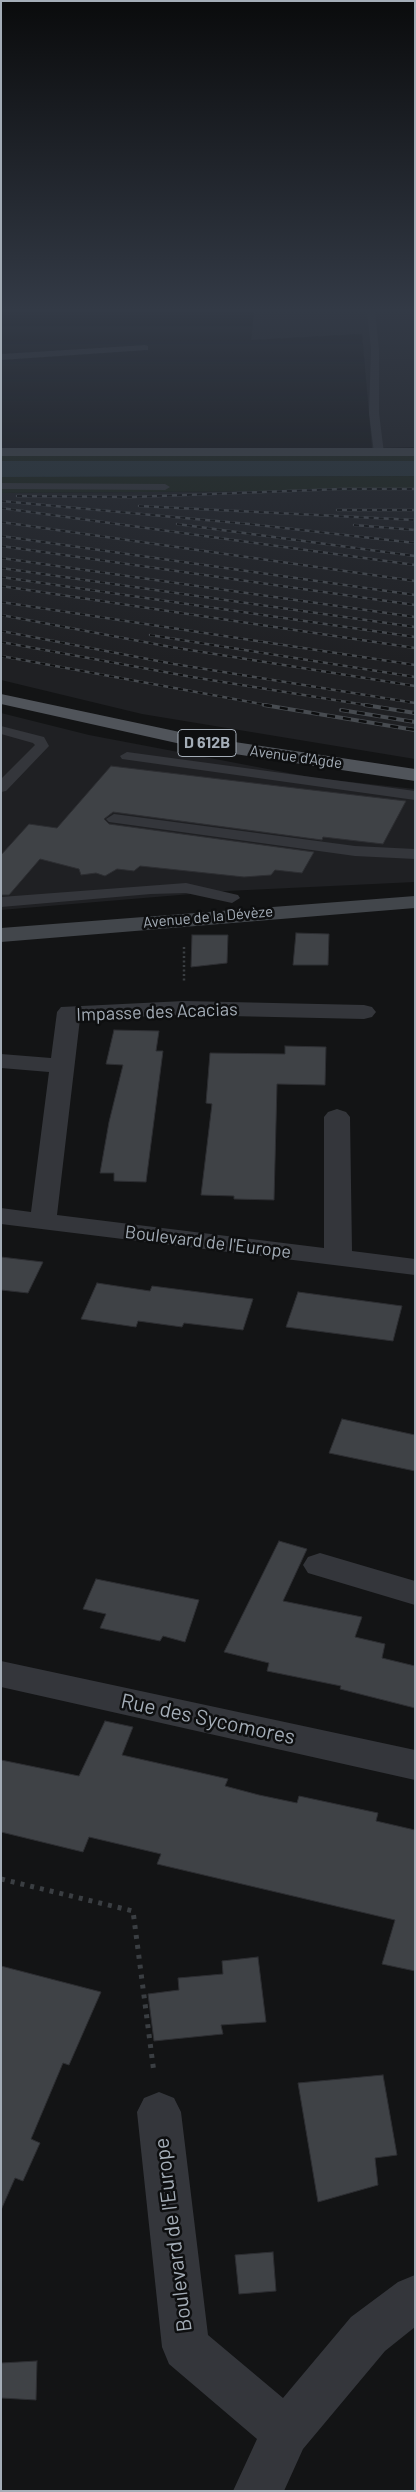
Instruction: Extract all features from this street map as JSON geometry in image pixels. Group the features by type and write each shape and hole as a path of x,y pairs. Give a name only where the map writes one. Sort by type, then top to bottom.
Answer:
{"main road":[{"path":"1,452 415,452"},
{"name":"Avenue d'Agde","path":"1,699 208,744 415,775"},
{"name":"Avenue de la Dévèze","path":"1,919 232,898 415,886"},
{"name":"Avenue de la Dévèze","path":"1,935 415,902"}],"street":[{"name":"Impasse des Acacias","path":"43,1221 69,1012 184,1008 364,1012"},
{"path":"1,1061 61,1066"},
{"path":"337,1117 338,1259"},
{"name":"Boulevard de l'Europe","path":"1,1216 415,1267"},
{"path":"320,1565 415,1593"},
{"name":"Rue des Sycomores","path":"1,1674 415,1765"},
{"name":"Boulevard de l'Europe","path":"159,2112 186,2348 286,2432"},
{"path":"258,2491 286,2432 368,2334 415,2298"}],"lane":[{"path":"376,428 379,453"},
{"path":"1,486 165,487"},
{"path":"1,730 39,740 42,746 1,788"},
{"path":"127,756 415,796"},
{"path":"114,819 355,851 415,854"},
{"path":"1,902 151,889 186,888 232,898"}],"path":[{"path":"183,919 184,1008"},
{"path":"1,1880 133,1911 159,2112"}],"shaded area":[{"path":"370,428 415,428 415,447 372,448"},
{"path":"1,450 415,452 415,461 1,461"},
{"path":"1,461 415,461 415,476 1,477"},
{"path":"415,476 415,490 1,493 1,477"},
{"path":"415,490 415,759 142,714 1,680 1,493"},
{"path":"1,713 89,735 315,778 415,789 415,882 227,891 1,910"}],"building":[{"path":"111,766 406,801 383,844 323,837 322,840 113,812 104,819 109,824 314,852 302,873 275,870 271,875 244,877 140,866 134,871 117,869 105,876 96,873 81,875 79,869 40,859 9,895 1,895 1,855 29,824 57,828"},
{"path":"296,933 329,934 328,965 293,965"},
{"path":"192,935 228,935 227,963 191,967"},
{"path":"114,1030 159,1031 156,1051 163,1051 146,1182 114,1181 114,1173 100,1173 109,1122 123,1065 106,1064"},
{"path":"285,1046 326,1047 325,1085 277,1084 274,1200 234,1199 234,1196 201,1195 212,1104 206,1103 210,1053 285,1054"},
{"path":"1,1257 43,1262 28,1293 1,1290"},
{"path":"97,1283 150,1291 152,1286 253,1299 243,1330 184,1323 182,1327 138,1321 136,1327 81,1319"},
{"path":"298,1292 402,1306 393,1341 286,1327"},
{"path":"342,1419 415,1435 415,1471 329,1453"},
{"path":"279,1541 307,1549 283,1601 362,1617 355,1637 385,1644 382,1658 415,1666 415,1708 340,1689 341,1686 267,1671 269,1663 224,1652"},
{"path":"96,1579 199,1600 185,1642 163,1636 160,1641 100,1628 106,1614 83,1609"},
{"path":"105,1721 133,1727 122,1755 228,1779 225,1786 259,1795 297,1803 299,1796 378,1813 376,1821 415,1830 415,1971 382,1964 395,1920 157,1864 161,1854 89,1837 83,1852 1,1832 1,1760 79,1776"},
{"path":"258,1957 266,2022 221,2025 223,2034 154,2041 148,1994 179,1990 178,1978 223,1974 222,1961"},
{"path":"1,1966 101,1992 69,2065 63,2063 31,2139 40,2143 23,2181 15,2178 1,2210"},
{"path":"383,2075 397,2155 375,2158 378,2185 318,2202 298,2083"},
{"path":"273,2252 276,2291 239,2294 235,2255"},
{"path":"37,2361 36,2400 1,2398 1,2363"}],"railway":[{"path":"17,496 132,497 342,489 415,489"},
{"path":"1,501 249,524 415,543"},
{"path":"139,506 415,520"},
{"path":"1,508 415,565"},
{"path":"337,510 415,510"},
{"path":"1,522 415,581"},
{"path":"177,524 415,556"},
{"path":"354,525 415,530"},
{"path":"1,536 415,595"},
{"path":"1,546 415,605"},
{"path":"1,558 415,617"},
{"path":"1,568 415,627"},
{"path":"1,577 415,637"},
{"path":"1,586 415,648"},
{"path":"1,602 415,665"},
{"path":"1,615 171,647 415,686"},
{"path":"1,631 174,664 415,703"},
{"path":"150,635 415,677"},
{"path":"1,642 192,677 372,706"},
{"path":"1,656 272,706"},
{"path":"264,705 415,730"},
{"path":"365,705 415,713"},
{"path":"341,710 415,722"}]}
